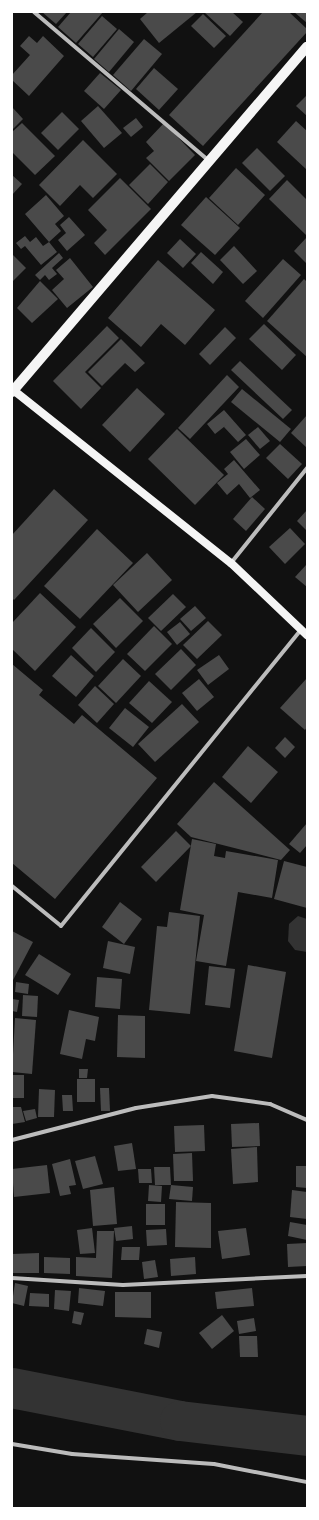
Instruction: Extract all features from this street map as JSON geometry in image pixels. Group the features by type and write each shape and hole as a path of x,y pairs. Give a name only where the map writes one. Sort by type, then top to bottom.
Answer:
{"main road":[{"path":"304,633 231,563 12,390 306,49"}],"street":[{"path":"34,12 208,161"},
{"path":"231,563 307,468"},
{"path":"12,886 61,926 304,633"},
{"path":"12,1140 136,1108 212,1096 270,1104 307,1120"},
{"path":"12,1278 123,1285 307,1276"},
{"path":"12,1444 72,1454 214,1464 307,1482"}],"shaded area":[{"path":"298,916 307,919 307,952 295,950 288,941 289,924"}],"building":[{"path":"42,12 67,12 56,24"},
{"path":"71,12 103,12 76,43 58,27"},
{"path":"148,12 197,12 159,43 140,19"},
{"path":"204,12 232,12 243,22 230,36"},
{"path":"263,12 289,12 307,29 307,32 203,146 169,115"},
{"path":"294,12 307,12 307,23"},
{"path":"203,14 226,36 214,48 191,26"},
{"path":"102,16 117,29 93,57 78,44"},
{"path":"119,29 134,42 109,72 94,59"},
{"path":"29,36 37,43 43,36 64,56 29,96 12,80 12,75 30,55 20,46"},
{"path":"144,39 162,54 131,91 113,75"},
{"path":"154,68 178,89 159,110 136,89"},
{"path":"100,73 121,90 104,109 84,91"},
{"path":"307,95 307,116 296,106"},
{"path":"98,106 122,133 104,148 81,121"},
{"path":"12,107 23,119 12,130"},
{"path":"62,112 79,129 58,150 41,133"},
{"path":"136,118 143,127 131,137 123,128"},
{"path":"296,121 307,131 307,170 277,142"},
{"path":"22,123 55,156 35,175 12,152 12,132"},
{"path":"164,123 195,155 169,181 146,158 154,151 146,142"},
{"path":"83,140 117,174 93,198 80,185 60,206 39,185"},
{"path":"257,148 285,176 270,191 242,163"},
{"path":"150,164 168,182 148,204 129,185"},
{"path":"236,168 265,195 238,225 209,198"},
{"path":"12,175 22,184 12,195"},
{"path":"120,178 151,209 105,255 94,243 107,230 88,210"},
{"path":"287,180 307,200 307,236 269,199"},
{"path":"46,195 64,216 55,224 61,231 49,242 25,214"},
{"path":"206,197 240,228 215,255 181,225"},
{"path":"69,217 85,235 67,251 58,240 66,233 60,225"},
{"path":"25,236 30,242 36,237 43,246 49,242 57,252 41,265 25,246 21,249 16,243"},
{"path":"307,237 307,264 294,251"},
{"path":"180,239 196,254 183,268 167,253"},
{"path":"234,246 257,271 243,284 220,260"},
{"path":"201,252 223,272 213,284 191,263"},
{"path":"59,253 63,258 52,268 57,274 49,280 45,275 40,280 35,275"},
{"path":"12,254 26,268 12,282"},
{"path":"70,258 93,287 67,308 52,290 64,279 56,270"},
{"path":"283,259 301,275 263,318 245,301"},
{"path":"158,260 215,310 185,345 161,324 141,347 108,318"},
{"path":"304,279 307,282 307,357 267,321"},
{"path":"40,281 58,299 32,323 17,308"},
{"path":"264,324 296,355 282,370 249,339"},
{"path":"107,326 119,338 85,372 101,388 81,409 53,381"},
{"path":"225,327 236,338 210,365 199,354"},
{"path":"121,339 145,363 135,372 125,363 102,386 88,372"},
{"path":"240,361 292,410 283,419 231,370"},
{"path":"227,375 239,387 190,439 178,428"},
{"path":"137,388 165,414 130,452 102,425"},
{"path":"242,389 291,429 280,442 231,402"},
{"path":"224,410 246,435 238,442 224,427 229,423 215,434 207,424"},
{"path":"307,415 307,448 291,433"},
{"path":"258,427 270,441 260,449 248,435"},
{"path":"177,429 224,475 195,505 148,459"},
{"path":"246,439 260,455 244,469 230,452"},
{"path":"280,444 302,464 288,479 266,458"},
{"path":"234,460 260,490 250,498 239,484 227,495 217,483 228,474 224,469"},
{"path":"54,489 88,520 14,600 12,598 12,535"},
{"path":"252,497 265,509 246,531 233,519"},
{"path":"307,510 307,531 297,521"},
{"path":"290,528 305,544 285,564 269,547"},
{"path":"97,529 133,563 80,619 44,586"},
{"path":"147,553 172,580 138,612 113,585"},
{"path":"307,564 307,587 295,577"},
{"path":"40,593 76,627 35,671 12,649 12,623"},
{"path":"173,594 186,607 161,631 148,618"},
{"path":"120,598 143,621 116,648 93,624"},
{"path":"195,606 206,618 191,631 180,619"},
{"path":"208,621 222,635 197,659 183,645"},
{"path":"180,622 190,634 177,645 167,632"},
{"path":"154,626 172,644 145,671 127,654"},
{"path":"91,628 115,652 96,672 72,648"},
{"path":"181,649 196,665 171,690 155,674"},
{"path":"71,655 94,676 76,697 52,676"},
{"path":"219,655 229,669 208,685 197,670"},
{"path":"123,659 141,676 116,703 98,686"},
{"path":"12,664 43,690 39,695 74,724 82,715 157,778 55,899 12,863"},
{"path":"307,678 307,727 305,730 280,708"},
{"path":"199,679 214,697 197,711 182,693"},
{"path":"149,681 172,702 152,723 129,703"},
{"path":"95,686 114,704 97,723 78,705"},
{"path":"182,704 199,722 155,762 138,744"},
{"path":"125,708 149,727 133,747 109,728"},
{"path":"285,737 295,747 285,758 275,748"},
{"path":"248,746 278,772 251,803 222,777"},
{"path":"214,782 290,850 281,860 191,837 177,824"},
{"path":"307,823 307,845 300,853 289,844"},
{"path":"176,831 191,846 156,882 141,867"},
{"path":"192,839 216,844 214,856 225,858 226,851 278,860 272,898 238,892 226,966 196,961 204,915 180,910"},
{"path":"284,861 307,867 307,908 274,899"},
{"path":"120,902 142,919 124,944 102,927"},
{"path":"169,912 200,916 190,1014 149,1010 157,926 167,927"},
{"path":"12,931 33,942 12,982"},
{"path":"108,941 135,947 130,974 103,968"},
{"path":"39,954 71,974 58,995 25,975"},
{"path":"248,965 286,972 272,1058 234,1051"},
{"path":"209,966 235,969 230,1008 205,1005"},
{"path":"97,977 122,979 120,1009 95,1007"},
{"path":"16,982 29,984 28,994 15,992"},
{"path":"23,995 38,996 37,1017 22,1016"},
{"path":"12,999 19,1000 17,1012 12,1011"},
{"path":"69,1010 99,1017 95,1041 86,1039 82,1059 60,1054"},
{"path":"118,1015 145,1016 145,1058 117,1057"},
{"path":"15,1018 36,1020 32,1074 12,1072"},
{"path":"79,1069 88,1069 87,1078 79,1078"},
{"path":"12,1075 24,1075 24,1098 12,1098"},
{"path":"77,1079 95,1079 95,1102 77,1102"},
{"path":"100,1088 109,1088 110,1111 101,1111"},
{"path":"39,1089 55,1090 54,1117 38,1117"},
{"path":"62,1095 72,1095 73,1111 63,1111"},
{"path":"12,1107 21,1107 25,1122 12,1124"},
{"path":"35,1109 37,1118 26,1121 23,1111"},
{"path":"259,1123 260,1146 232,1147 231,1124"},
{"path":"204,1125 205,1151 175,1152 174,1126"},
{"path":"132,1143 136,1169 118,1171 114,1146"},
{"path":"257,1147 258,1182 233,1184 231,1149"},
{"path":"192,1153 193,1181 174,1181 173,1154"},
{"path":"95,1156 103,1184 83,1189 75,1161"},
{"path":"70,1159 76,1185 69,1186 71,1194 60,1196 52,1164"},
{"path":"47,1165 50,1193 14,1197 12,1169"},
{"path":"296,1166 307,1166 307,1188 296,1187"},
{"path":"154,1167 170,1167 171,1185 155,1185"},
{"path":"138,1169 151,1169 152,1183 139,1183"},
{"path":"149,1185 162,1186 161,1202 148,1201"},
{"path":"171,1185 193,1187 192,1201 169,1199"},
{"path":"114,1187 117,1224 93,1226 90,1190"},
{"path":"292,1190 307,1192 307,1219 290,1217"},
{"path":"176,1202 211,1203 211,1248 175,1247"},
{"path":"146,1204 165,1204 165,1225 146,1225"},
{"path":"290,1222 307,1225 307,1240 288,1236"},
{"path":"132,1226 133,1239 116,1241 114,1228"},
{"path":"92,1228 95,1253 80,1254 77,1230"},
{"path":"246,1228 250,1255 222,1259 218,1231"},
{"path":"166,1229 167,1245 147,1246 146,1230"},
{"path":"97,1231 114,1231 112,1278 76,1276 76,1257 96,1258"},
{"path":"307,1243 307,1266 288,1267 287,1244"},
{"path":"122,1247 140,1247 139,1260 121,1260"},
{"path":"39,1253 39,1273 12,1273 12,1254"},
{"path":"44,1257 70,1258 70,1274 44,1273"},
{"path":"195,1257 196,1274 171,1276 170,1259"},
{"path":"155,1260 158,1277 144,1279 142,1262"},
{"path":"15,1283 28,1286 24,1306 12,1303"},
{"path":"79,1288 105,1291 103,1306 78,1303"},
{"path":"252,1288 254,1306 217,1309 215,1292"},
{"path":"55,1290 71,1291 69,1311 54,1309"},
{"path":"115,1292 151,1292 151,1318 115,1317"},
{"path":"30,1293 49,1294 49,1307 29,1306"},
{"path":"74,1311 84,1313 81,1325 72,1323"},
{"path":"222,1315 234,1331 212,1349 199,1333"},
{"path":"254,1318 256,1331 239,1334 237,1321"},
{"path":"147,1329 162,1332 159,1348 144,1344"},
{"path":"239,1336 257,1336 258,1357 240,1357"}],"waterway":[{"path":"12,1388 180,1421 307,1436"}]}
